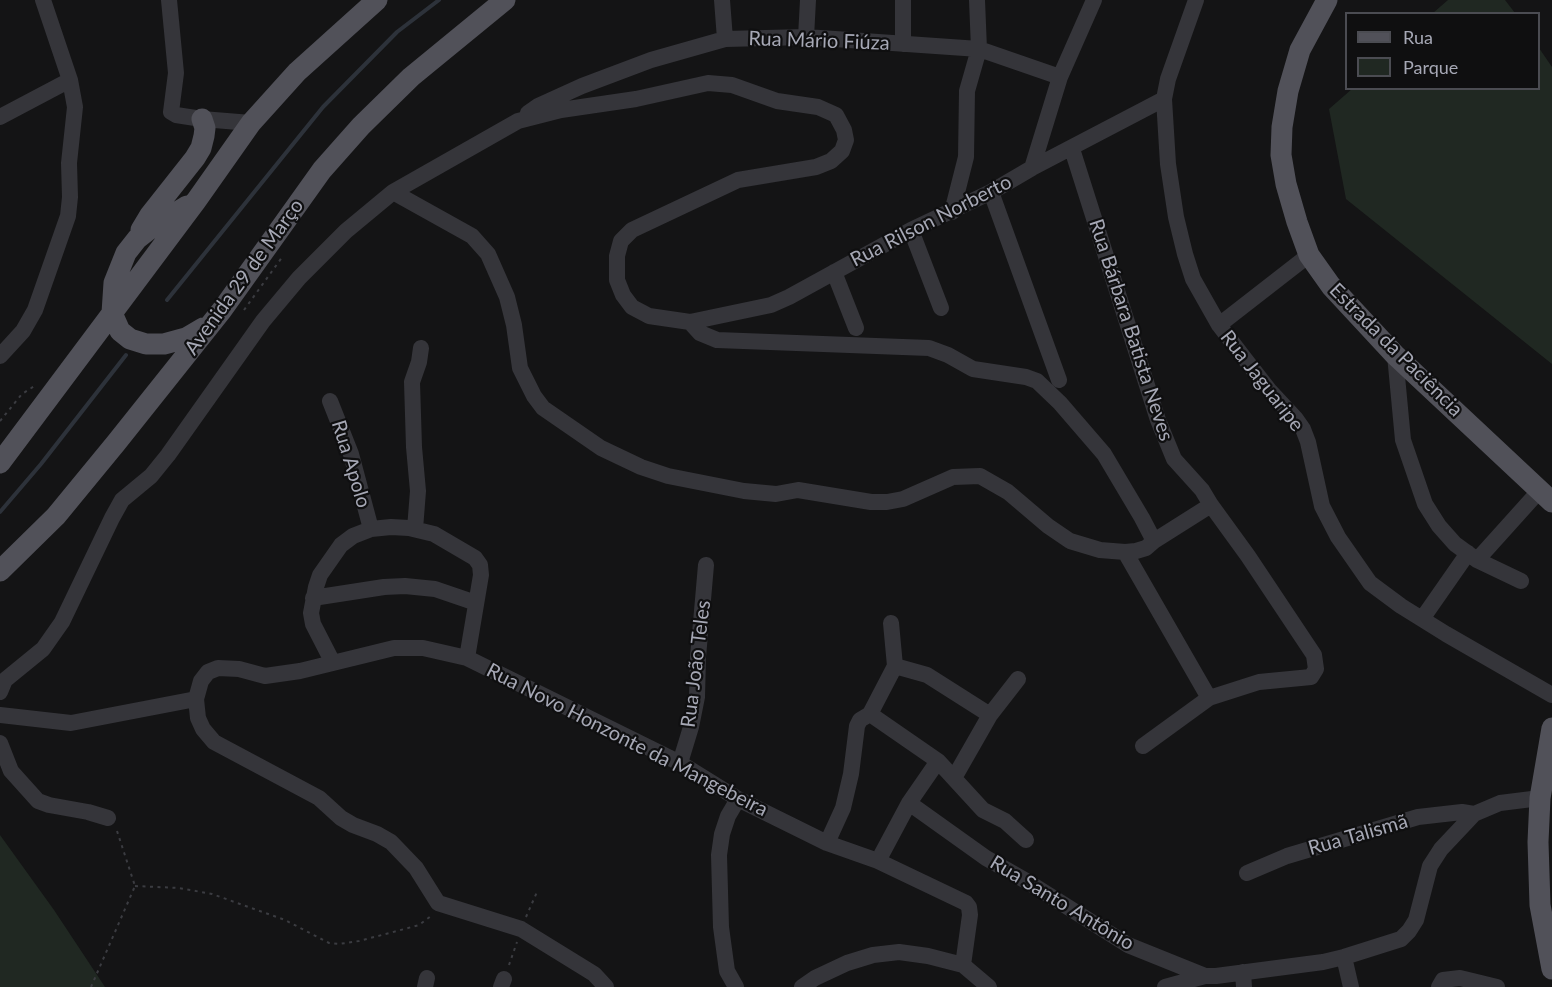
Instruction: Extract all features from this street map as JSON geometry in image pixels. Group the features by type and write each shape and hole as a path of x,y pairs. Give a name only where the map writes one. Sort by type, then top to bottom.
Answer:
{"main road":[{"path":"0,463 196,201 251,123 297,72 377,0"},
{"name":"Avenida 29 de Março","path":"0,571 56,516 222,310 322,170 361,126 411,78 504,0"},
{"name":"Estrada da Paciência","path":"1327,0 1299,50 1288,91 1282,127 1281,155 1286,184 1309,255 1331,286 1395,355 1546,496"},
{"path":"201,119 205,128 201,148 150,215 116,275 112,314 120,331 130,339 146,344 164,344 186,338 200,331 222,310"},
{"path":"137,239 164,219 196,201"},
{"path":"1552,728 1540,798 1538,842 1540,905 1552,969"}],"street":[{"path":"0,356 23,331 35,310 68,216 69,163 75,107 70,80 43,0"},
{"path":"169,0 176,73 171,112 201,119 251,123"},
{"path":"722,0 725,39"},
{"path":"806,37 808,0"},
{"path":"903,0 903,44"},
{"path":"952,212 966,157 967,91 979,49 977,0"},
{"path":"1032,168 1060,77 1094,0"},
{"name":"Rua Jaguaripe","path":"1196,0 1168,80 1164,99 1168,164 1185,254 1193,279 1219,325 1302,429 1308,442 1322,506 1338,537 1370,584 1422,619 1552,695"},
{"name":"Rua Mário Fiúza","path":"518,121 538,106 582,86 651,60 725,39 806,37 979,49 1060,77"},
{"path":"0,117 70,80"},
{"path":"0,692 5,680 43,649 63,622 122,500 151,476 263,321 299,278 346,231 393,192 518,121 561,110 636,99 708,83 732,86 777,101 818,107 836,115 844,129 846,140 842,151 831,161 816,167 738,180 632,230 621,241 617,256 618,280 623,295 633,307 649,316 690,322 700,333 717,340 929,348 973,369 1026,376 1037,381 1060,403 1104,454 1154,542"},
{"name":"Rua Rilson Norberto","path":"690,322 771,305 911,230 992,192 1032,168 1164,99"},
{"name":"Rua Bárbara Batista Neves","path":"1071,148 1158,420 1174,459 1202,490 1301,635 1317,663 1311,677 1259,682 1209,698"},
{"path":"393,192 472,236 489,254 507,297 514,325 520,368 534,396 543,408 601,448 641,467 668,476 744,491 776,494 798,490 872,502 903,499 952,477 980,476 1008,492 1070,542 1100,550 1125,552 1146,548 1211,506"},
{"path":"992,192 1059,380"},
{"path":"911,230 941,308"},
{"path":"1219,325 1309,255"},
{"path":"834,272 856,328"},
{"path":"415,529 418,492 412,382 421,348"},
{"path":"1395,355 1403,440 1418,487 1439,526 1455,544 1473,557 1521,581"},
{"name":"Rua Apolo","path":"330,401 351,454 371,529"},
{"path":"1422,619 1473,557 1546,496"},
{"path":"332,662 313,624 311,614 320,575 341,545 353,536 371,529 391,527 415,529 434,534 475,558 482,570 467,658"},
{"path":"1125,552 1209,698 1143,746"},
{"name":"Rua João Teles","path":"680,763 697,697 706,565"},
{"path":"313,598 405,586 435,589 476,603"},
{"path":"827,843 843,808 851,774 857,726 860,720 870,714 895,666 891,623"},
{"name":"Rua Novo Honzonte da Mangebeira","path":"196,699 201,681 208,672 218,668 239,669 265,676 300,671 394,648 410,647 447,652 467,658 680,763 738,799 827,843 878,861 966,903 970,915 963,965"},
{"path":"895,666 927,675 990,715"},
{"path":"954,778 990,715 1018,680"},
{"path":"0,715 71,723 196,699 198,718 203,729 214,742 319,798 341,818 353,825 391,842 417,868 438,903 521,929 594,974 606,987"},
{"path":"870,714 938,760 983,810 1005,821 1026,840"},
{"path":"0,742 11,771 38,801 108,819"},
{"path":"878,861 909,803 938,760"},
{"name":"Rua Santo Antônio","path":"909,803 986,858 1128,945 1205,976 1244,980 1300,965 1344,957 1401,939 1409,931 1418,912 1430,866 1441,849 1474,814 1500,803 1540,798"},
{"path":"736,987 727,972 721,927 719,855 728,816 738,799"},
{"name":"Rua Talismã","path":"1247,873 1287,856 1418,817 1462,812 1474,814"},
{"path":"802,987 815,978 847,963 873,955 899,952 919,954 963,965 989,987"},
{"path":"1344,957 1351,987"},
{"path":"1169,986 1205,976"},
{"path":"1439,987 1443,980 1460,978 1497,987"}],"path":[{"path":"91,987 135,886 116,827 108,819"},
{"path":"135,886 179,888 212,894 285,920 322,941 339,944 419,925 429,918 438,903"}],"green space":[{"path":"1448,0 1505,0 1514,12 1434,12"},
{"path":"1540,49 1552,67 1552,364 1346,199 1329,109 1351,90 1540,90"},
{"path":"0,835 54,910 105,987 0,987"}],"waterway":[{"path":"167,300 323,107 397,32 439,0"},
{"path":"0,512 41,464 126,355"}]}
